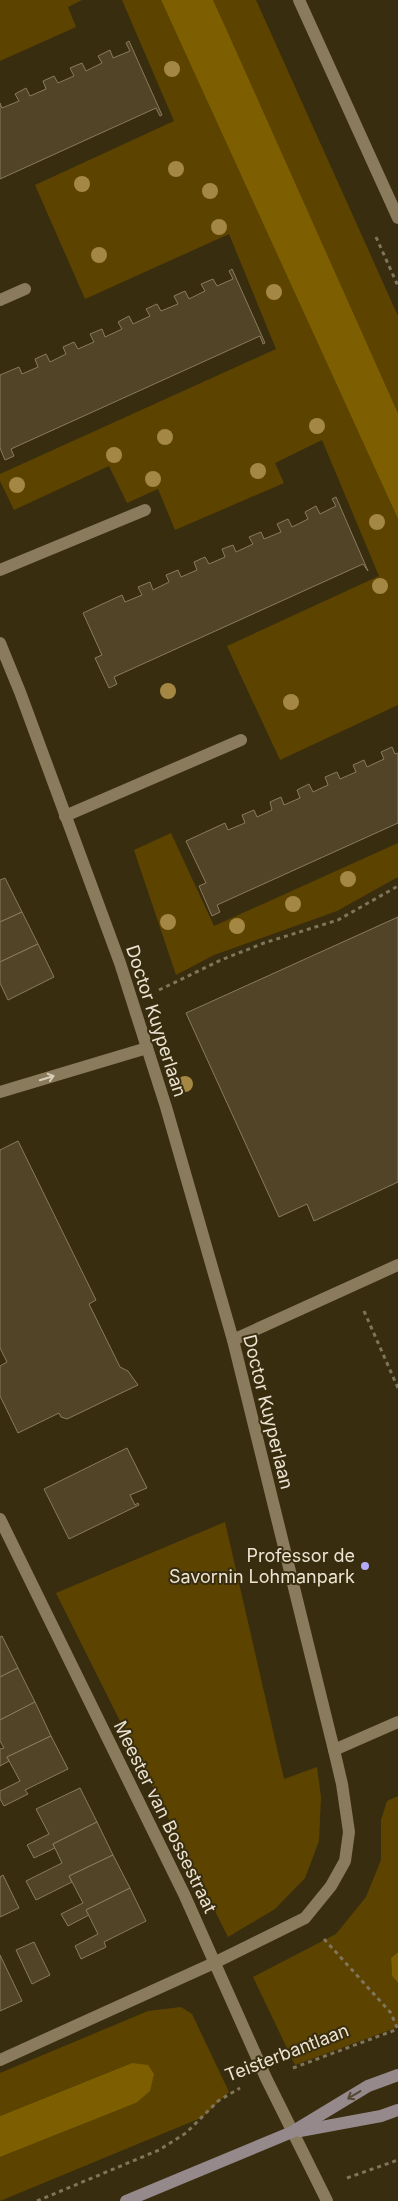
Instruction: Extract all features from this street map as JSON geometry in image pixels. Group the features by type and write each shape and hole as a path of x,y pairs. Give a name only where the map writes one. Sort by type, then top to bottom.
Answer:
{"main road":[{"path":"126,2201 292,2132 368,2086 398,2075"},
{"path":"292,2132 381,2116 398,2110"}],"street":[{"path":"299,0 398,218"},
{"path":"0,300 25,288"},
{"path":"0,570 145,510"},
{"name":"Doctor Kuyperlaan","path":"0,643 120,962 166,1107 232,1340 334,1750 342,1784 349,1832 346,1861 331,1886 305,1918 214,1963 0,2060"},
{"path":"65,816 241,740"},
{"path":"0,1092 147,1048"},
{"path":"232,1340 398,1265"},
{"name":"Meester van Bossestraat","path":"0,1519 184,1894 266,2078 326,2201"},
{"path":"334,1750 398,1722"}],"path":[{"path":"131,1000 179,982 230,957 338,920 398,886"},
{"path":"352,1286 398,1388"},
{"path":"305,1918 391,2013 398,2030"},
{"name":"Teisterbantlaan","path":"37,2201 160,2150 186,2133 218,2101 233,2090 398,2030"}],"shaded area":[{"path":"0,0 82,0 68,7 76,27 0,61"},
{"path":"122,0 161,0 398,519 398,705 280,760 227,646 379,576 322,440 275,463 284,483 175,530 158,489 127,503 109,466 14,510 0,481 0,474 276,349 229,234 85,299 35,185 174,121"},
{"path":"161,0 213,0 224,24 398,413 398,519"},
{"path":"213,0 256,0 398,316 398,413"},
{"path":"171,833 214,926 398,843 398,877 337,911 214,955 176,975 134,850"},
{"path":"225,1522 284,1779 317,1767 321,1797 319,1841 305,1878 275,1909 228,1937 56,1593"},
{"path":"398,1796 398,1952 391,1958 392,1976 398,1983 398,2027 295,2065 253,1977 336,1934 366,1897 381,1860 381,1820 387,1801"},
{"path":"398,1952 398,1983 392,1976 391,1958"},
{"path":"181,2007 192,2014 229,2092 203,2117 0,2201 0,2157 136,2103 132,2063 0,2116 0,2073 148,2011"},
{"path":"132,2063 148,2065 154,2074 150,2091 136,2103 0,2157 0,2116"}],"building":[{"path":"129,41 162,115 160,116 156,108 0,179 0,103 2,108 19,101 15,94 26,88 30,96 46,89 43,81 54,76 58,83 74,76 70,68 82,63 86,71 102,63 98,56 110,50 113,58 130,51 126,43"},
{"path":"232,269 265,343 263,344 260,336 11,449 14,456 5,460 0,448 0,375 19,367 22,374 38,367 35,359 46,354 50,362 66,354 63,347 74,342 78,349 94,342 90,334 102,329 105,337 122,329 118,322 129,316 133,324 150,316 146,309 157,304 161,311 178,304 174,296 185,291 189,299 205,291 201,284 213,279 217,286 233,279 229,271"},
{"path":"336,497 368,571 363,564 114,677 117,684 109,688 95,658 102,655 83,613 122,595 125,602 142,595 138,587 150,582 153,590 169,582 166,575 178,570 181,577 197,570 194,562 205,557 209,564 225,557 222,549 233,545 236,552 253,544 249,537 261,532 264,539 281,532 277,524 288,519 292,527 308,519 305,512 316,506 320,514 336,506 332,499"},
{"path":"392,747 395,754 398,753 398,823 217,905 220,912 212,916 199,886 206,883 186,841 225,823 228,830 245,823 242,815 254,810 257,817 272,810 270,802 281,797 284,805 300,798 297,790 309,784 313,792 328,785 325,777 337,772 340,779 356,772 353,765 364,760 367,767 384,759 381,752"},
{"path":"5,878 22,912 0,922 0,880"},
{"path":"22,912 38,944 0,962 0,922"},
{"path":"398,917 398,1182 314,1221 307,1204 279,1217 186,1013"},
{"path":"38,944 54,977 8,1000 0,983 0,962"},
{"path":"18,1141 96,1300 89,1304 120,1367 128,1371 138,1385 67,1419 61,1417 59,1413 18,1433 0,1396 0,1366 7,1362 0,1348 0,1150"},
{"path":"127,1448 147,1488 130,1495 135,1505 138,1503 139,1505 69,1539 44,1489"},
{"path":"2,1636 18,1668 0,1677 0,1637"},
{"path":"18,1668 35,1702 0,1720 0,1677"},
{"path":"35,1702 51,1736 7,1757 9,1761 0,1766 0,1749 4,1748 0,1741 0,1720"},
{"path":"51,1736 68,1769 25,1790 28,1794 4,1806 0,1799 0,1791 20,1781 7,1757"},
{"path":"80,1788 97,1822 53,1844 55,1848 34,1858 27,1845 49,1834 36,1809"},
{"path":"97,1822 113,1855 69,1876 72,1882 36,1900 26,1881 62,1863 53,1844"},
{"path":"113,1855 130,1888 86,1910 89,1915 68,1926 61,1914 83,1903 69,1876"},
{"path":"3,1875 19,1908 0,1917 0,1877"},
{"path":"130,1888 146,1921 104,1942 106,1947 81,1959 75,1946 98,1934 86,1910"},
{"path":"34,1942 50,1975 32,1984 16,1950"},
{"path":"0,1955 22,2001 0,2011"}],"place":[{"name":"Professor de Savornin Lohmanpark","path":"365,1566"}]}
